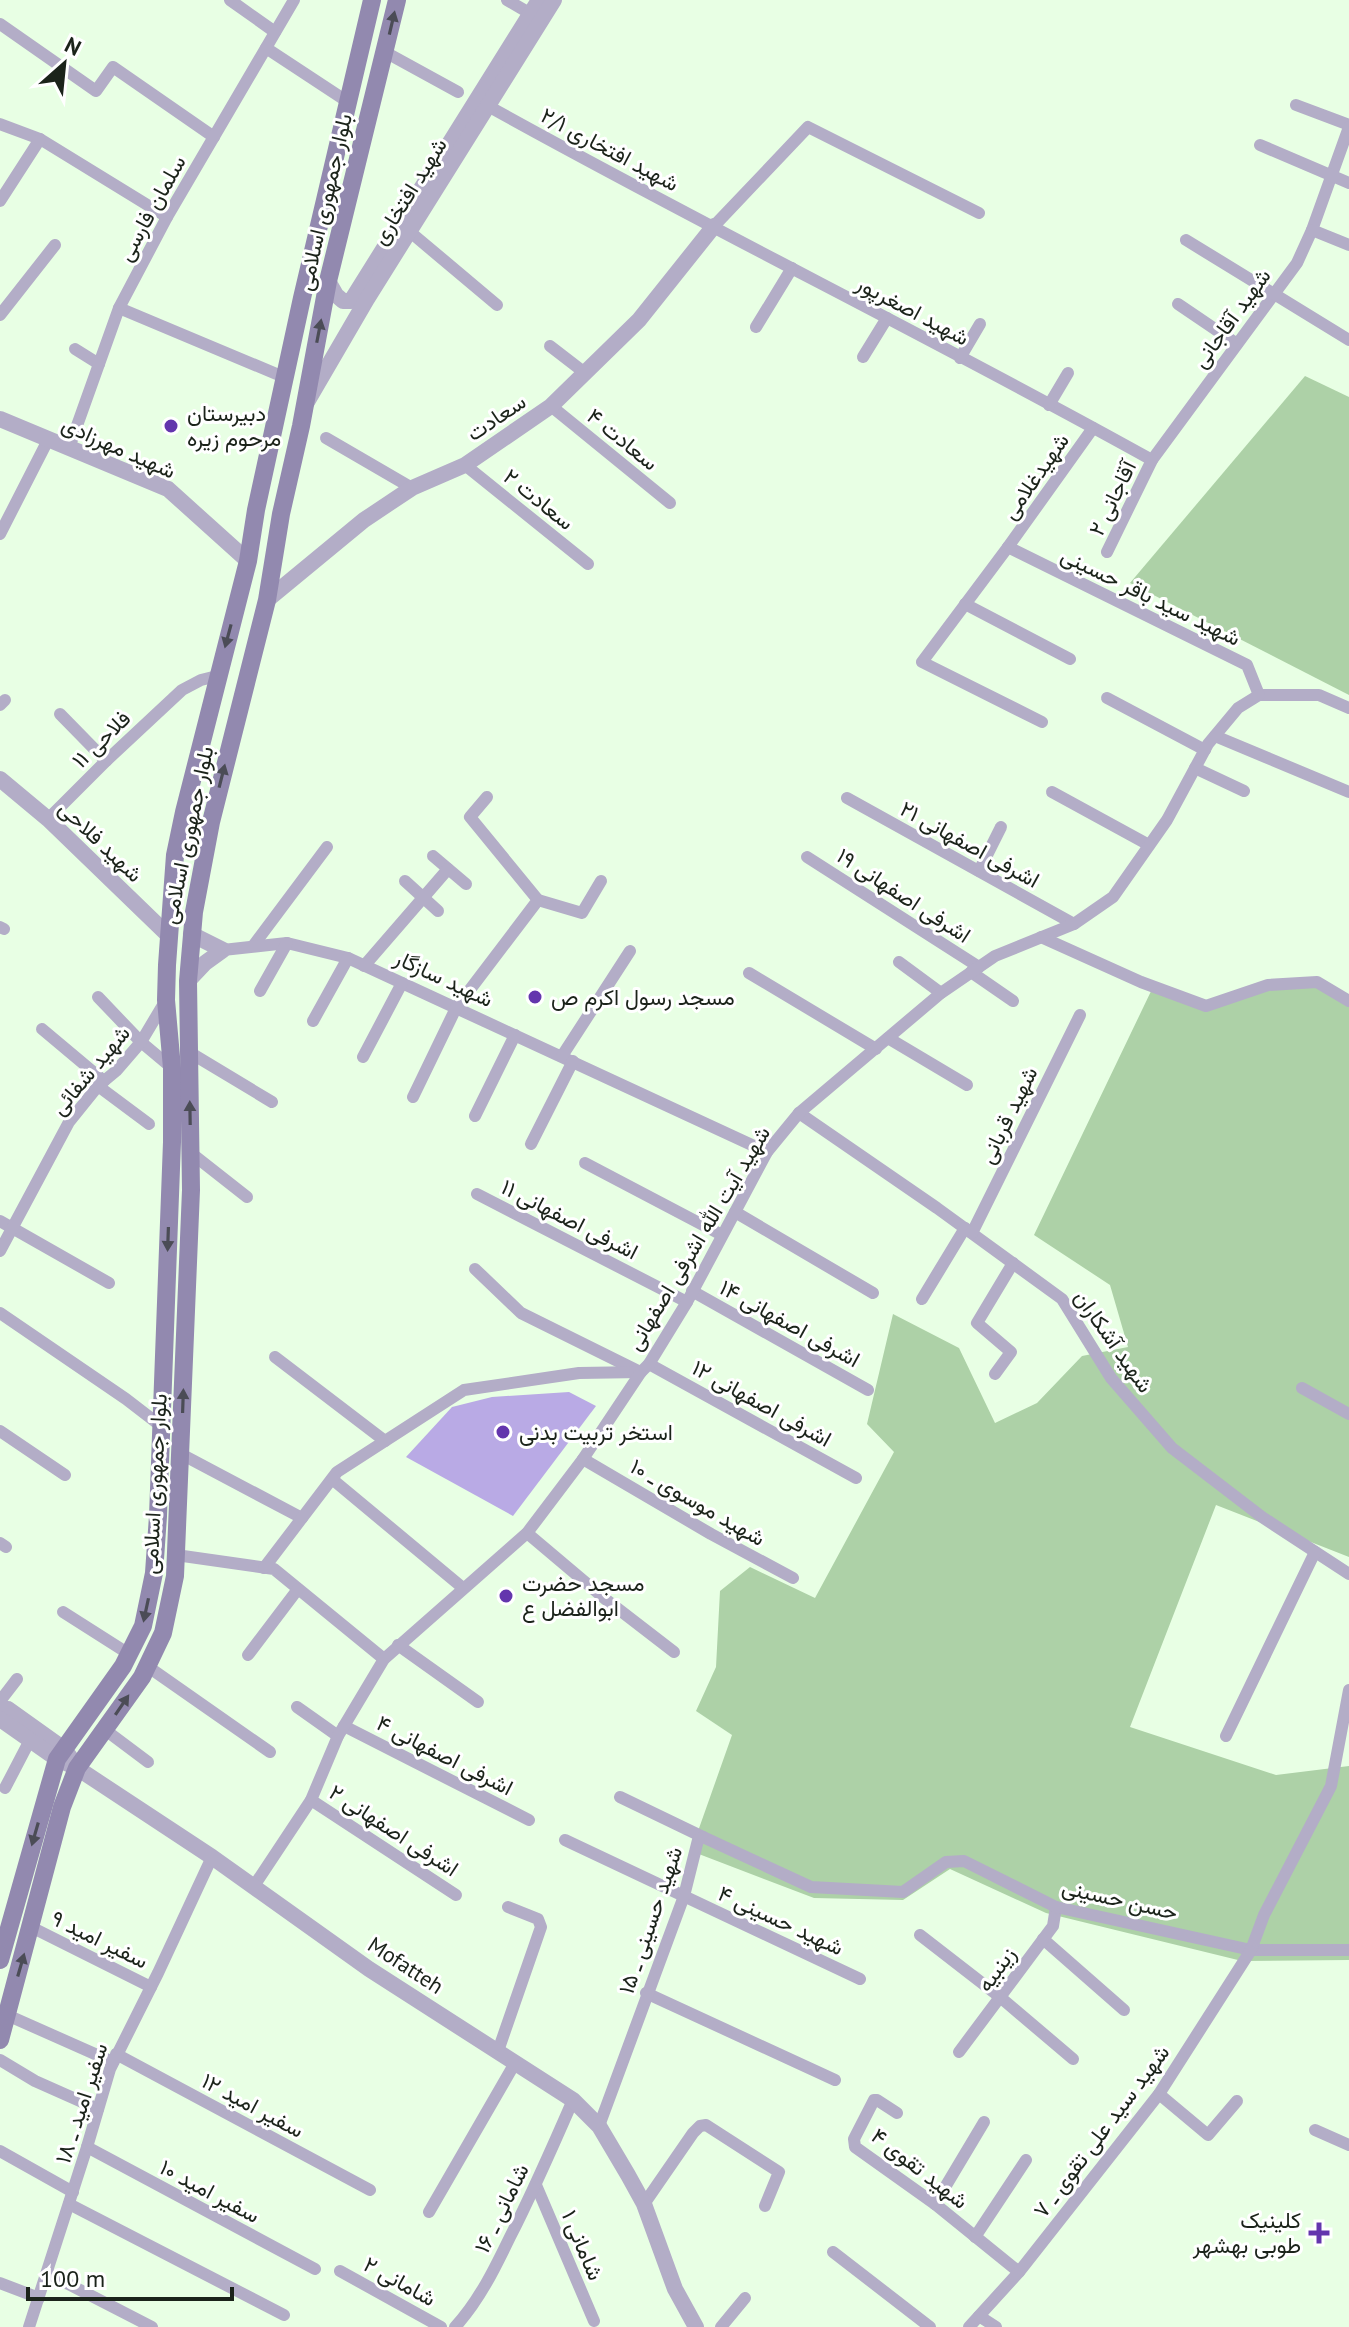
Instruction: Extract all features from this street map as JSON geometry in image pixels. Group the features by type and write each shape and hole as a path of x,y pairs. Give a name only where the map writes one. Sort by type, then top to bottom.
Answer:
{"main road":[{"name":"بلوار جمهوری اسلامی","path":"61,1754 129,1654 143,1626 154,1573 170,1189 172,1068 166,1000 175,855 248,561 256,510 302,298 372,0"},
{"name":"بلوار جمهوری اسلامی","path":"0,2040 62,1807 77,1768 142,1677 163,1633 175,1576 191,1190 188,981 191,934 211,822 267,600 281,514 328,281 397,0"},
{"path":"267,458 269,467 276,473 285,473 292,466"},
{"path":"256,510 270,502 278,506 281,514"},
{"path":"184,812 189,822 200,828 211,822"},
{"path":"175,855 189,851 197,853 204,862"},
{"path":"170,1189 191,1190"},
{"path":"159,1485 180,1486"},
{"path":"0,1960 61,1754"}],"street":[{"path":"230,0 275,32"},
{"name":"سلمان فارسی","path":"69,448 119,308 167,217 294,0"},
{"path":"328,281 343,301 351,301 364,294 535,7 507,0"},
{"name":"شهید افتخاری","path":"304,407 364,294 409,231 554,0"},
{"path":"0,24 96,91 113,67 214,137"},
{"path":"266,48 348,102"},
{"path":"385,52 458,92"},
{"path":"1296,105 1349,126"},
{"name":"شهید افتخاری ۲/۱","path":"488,106 605,171 714,226"},
{"path":"0,124 40,139 167,217"},
{"name":"شهید آقاجانی","path":"1152,460 1297,263 1349,126"},
{"path":"714,226 808,127 979,213"},
{"path":"0,201 40,139"},
{"path":"1260,145 1349,183"},
{"name":"شهید اصغرپور","path":"714,226 1093,428"},
{"name":"سعادت","path":"267,600 364,520 412,488 465,465 551,406 639,320 714,226"},
{"path":"1312,230 1349,245"},
{"path":"409,231 497,305"},
{"path":"1186,240 1349,340"},
{"path":"0,315 55,245"},
{"path":"756,327 792,268"},
{"path":"1178,304 1237,344"},
{"path":"119,308 286,378"},
{"path":"863,357 887,318"},
{"path":"960,358 980,324"},
{"path":"550,346 585,373"},
{"path":"75,349 99,364"},
{"path":"1049,405 1068,373"},
{"name":"سعادت ۴","path":"551,406 670,503"},
{"name":"شهید مهرزادی","path":"0,419 168,489 248,561"},
{"path":"1093,428 1152,460"},
{"name":"شهیدغلامی","path":"1042,722 922,662 1093,428"},
{"path":"326,438 412,488"},
{"path":"0,534 48,440"},
{"name":"آقاجانی ۲","path":"1107,552 1152,460"},
{"name":"سعادت ۲","path":"465,465 588,564"},
{"name":"شهید سید باقر حسینی","path":"1008,547 1247,665 1259,695"},
{"path":"965,604 1070,659"},
{"name":"فلاحی ۱۱","path":"48,819 182,690 217,676"},
{"path":"1259,695 1319,695 1349,708"},
{"name":"شهید آیت الله اشرفی اصفهانی","path":"254,1886 311,1800 341,1731 384,1659 527,1533 583,1459 645,1368 690,1296 767,1152 799,1113 941,993 975,969 995,956 1074,924 1113,897 1167,820 1215,736 1238,708 1259,695"},
{"path":"1107,698 1205,750"},
{"path":"60,714 106,761"},
{"path":"1215,736 1349,792"},
{"path":"1195,768 1244,791"},
{"name":"شهید فلاحی","path":"0,779 48,819 169,936"},
{"path":"1052,792 1149,845"},
{"path":"487,797 470,817 538,900 582,913 601,881"},
{"name":"اشرفی اصفهانی ۲۱","path":"847,798 1074,924"},
{"path":"979,871 1001,827"},
{"path":"253,946 327,847"},
{"path":"433,856 466,884"},
{"name":"اشرفی اصفهانی ۱۹","path":"807,857 975,969 1013,1001"},
{"path":"364,966 448,869"},
{"path":"405,881 438,911"},
{"path":"413,1097 456,1008 538,900"},
{"path":"188,981 223,950 191,934"},
{"path":"1041,937 1141,982 1206,1006 1268,985 1317,982 1349,1001"},
{"path":"260,991 287,943"},
{"name":"شهید سازگار","path":"223,950 287,943 348,958 767,1152"},
{"path":"531,1144 567,1059 630,951"},
{"path":"313,1021 348,958"},
{"path":"899,962 941,993"},
{"path":"749,973 876,1049"},
{"path":"363,1057 402,983"},
{"path":"98,997 141,1042 172,1068"},
{"name":"شهید شفائی","path":"0,1251 69,1122 141,1042 166,1000"},
{"name":"شهید قربانی","path":"922,1299 968,1231 1080,1015"},
{"path":"42,1029 149,1124"},
{"path":"475,1116 515,1035"},
{"path":"888,1038 967,1085"},
{"path":"189,1052 272,1102"},
{"name":"شهید آشکاران","path":"799,1113 1062,1299 1111,1378 1172,1448 1262,1517 1349,1574"},
{"path":"191,1153 247,1197"},
{"path":"585,1163 722,1235"},
{"name":"اشرفی اصفهانی ۱۱","path":"477,1194 690,1296"},
{"path":"735,1212 873,1293"},
{"path":"0,1221 109,1283"},
{"path":"995,1374 1011,1352 977,1323 1013,1263"},
{"name":"اشرفی اصفهانی ۱۲","path":"475,1269 521,1313 645,1368 856,1478"},
{"name":"اشرفی اصفهانی ۱۴","path":"690,1296 868,1390"},
{"path":"0,1313 161,1426"},
{"path":"275,1357 385,1441"},
{"path":"269,1569 337,1472 464,1390 579,1373 645,1368"},
{"path":"1302,1388 1349,1414"},
{"path":"0,1431 65,1475"},
{"path":"181,1454 302,1518"},
{"name":"شهید موسوی ـ ۱۰","path":"583,1459 793,1578"},
{"path":"332,1479 463,1588"},
{"path":"527,1533 674,1652"},
{"path":"1226,1736 1315,1552"},
{"path":"176,1555 269,1569 384,1659"},
{"path":"248,1655 298,1589"},
{"path":"63,1612 129,1654"},
{"path":"398,1645 478,1702"},
{"path":"147,1666 270,1752"},
{"path":"0,1701 17,1679"},
{"name":"شهید سید علی تقوی ـ ۷","path":"969,2327 1019,2272 1159,2094 1251,1950 1264,1915 1331,1786 1349,1690"},
{"name":"اشرفی اصفهانی ۴","path":"297,1707 529,1820"},
{"path":"0,1709 8,1709 61,1754"},
{"name":"Mofatteh","path":"0,1719 30,1740 61,1754 369,1969 573,2100 599,2126 644,2204 675,2289 696,2327"},
{"path":"104,1729 148,1762"},
{"path":"5,1788 30,1740"},
{"path":"620,1797 703,1837"},
{"name":"اشرفی اصفهانی ۲","path":"311,1800 456,1895"},
{"name":"شهید حسینی ـ ۱۵","path":"599,2126 684,1896 698,1840 703,1837 811,1887 903,1892"},
{"name":"شهید حسینی ۴","path":"565,1840 860,1979"},
{"name":"سفیر امید ـ ۱۸","path":"29,2327 115,2058 212,1857"},
{"name":"حسن حسینی","path":"903,1892 946,1862 964,1861 1056,1907 1251,1950 1349,1950"},
{"path":"498,2051 541,1927 538,1919 508,1907"},
{"name":"زینبیه","path":"959,2052 1053,1926 1056,1907"},
{"name":"سفیر امید ۹","path":"31,1927 151,1987"},
{"path":"920,1935 1073,2059"},
{"path":"1043,1939 1124,2010"},
{"path":"646,1993 835,2080"},
{"name":"سفیر امید ۱۲","path":"7,2015 115,2058 370,2190"},
{"path":"0,2060 98,2109"},
{"path":"429,2212 515,2063"},
{"path":"1159,2094 1208,2135 1237,2101"},
{"name":"شامانی ـ ۱۶","path":"459,2326 480,2293 536,2185 573,2100"},
{"name":"شهید تقوی ۴","path":"897,2113 874,2100 854,2139 855,2147 935,2204 1019,2272"},
{"path":"935,2204 984,2122"},
{"path":"644,2204 693,2133 706,2125 779,2172 765,2206"},
{"path":"1315,2130 1349,2145"},
{"name":"سفیر امید ۱۰","path":"87,2147 315,2269"},
{"path":"0,2151 71,2198 284,2315"},
{"path":"975,2237 1026,2160"},
{"name":"شامانی ۱","path":"536,2185 594,2321"},
{"path":"833,2252 930,2327"},
{"name":"شامانی ۲","path":"340,2271 441,2327"},
{"path":"47,2273 152,2327"},
{"path":"0,2283 39,2298"},
{"path":"721,2327 745,2298"},
{"path":"979,2316 996,2327"}],"green space":[{"path":"1305,376 1349,397 1349,695 1130,583"},
{"path":"1317,982 1349,1001 1349,1557 1216,1505 1130,1727 1276,1775 1349,1766 1349,1960 1242,1961 1046,1913 950,1869 903,1900 814,1898 691,1851 732,1735 696,1711 716,1667 720,1591 750,1567 815,1598 894,1452 867,1424 893,1314 959,1348 995,1423 1037,1403 1082,1356 1128,1347 1110,1285 1034,1235 1154,985 1206,1006 1259,986"}],"shaded area":[{"name":"استخر تربیت بدنی","path":"569,1392 596,1406 513,1516 406,1457 452,1407 492,1397"}],"place":[{"name":"دبیرستان مرحوم زیره","path":"171,426"},
{"name":"مسجد رسول اکرم ص","path":"535,997"},
{"name":"استخر تربیت بدنی","path":"503,1432"},
{"name":"مسجد حضرت ابوالفضل ع","path":"506,1596"},
{"name":"کلینیک طوبی بهشهر","path":"1319,2233"}]}
